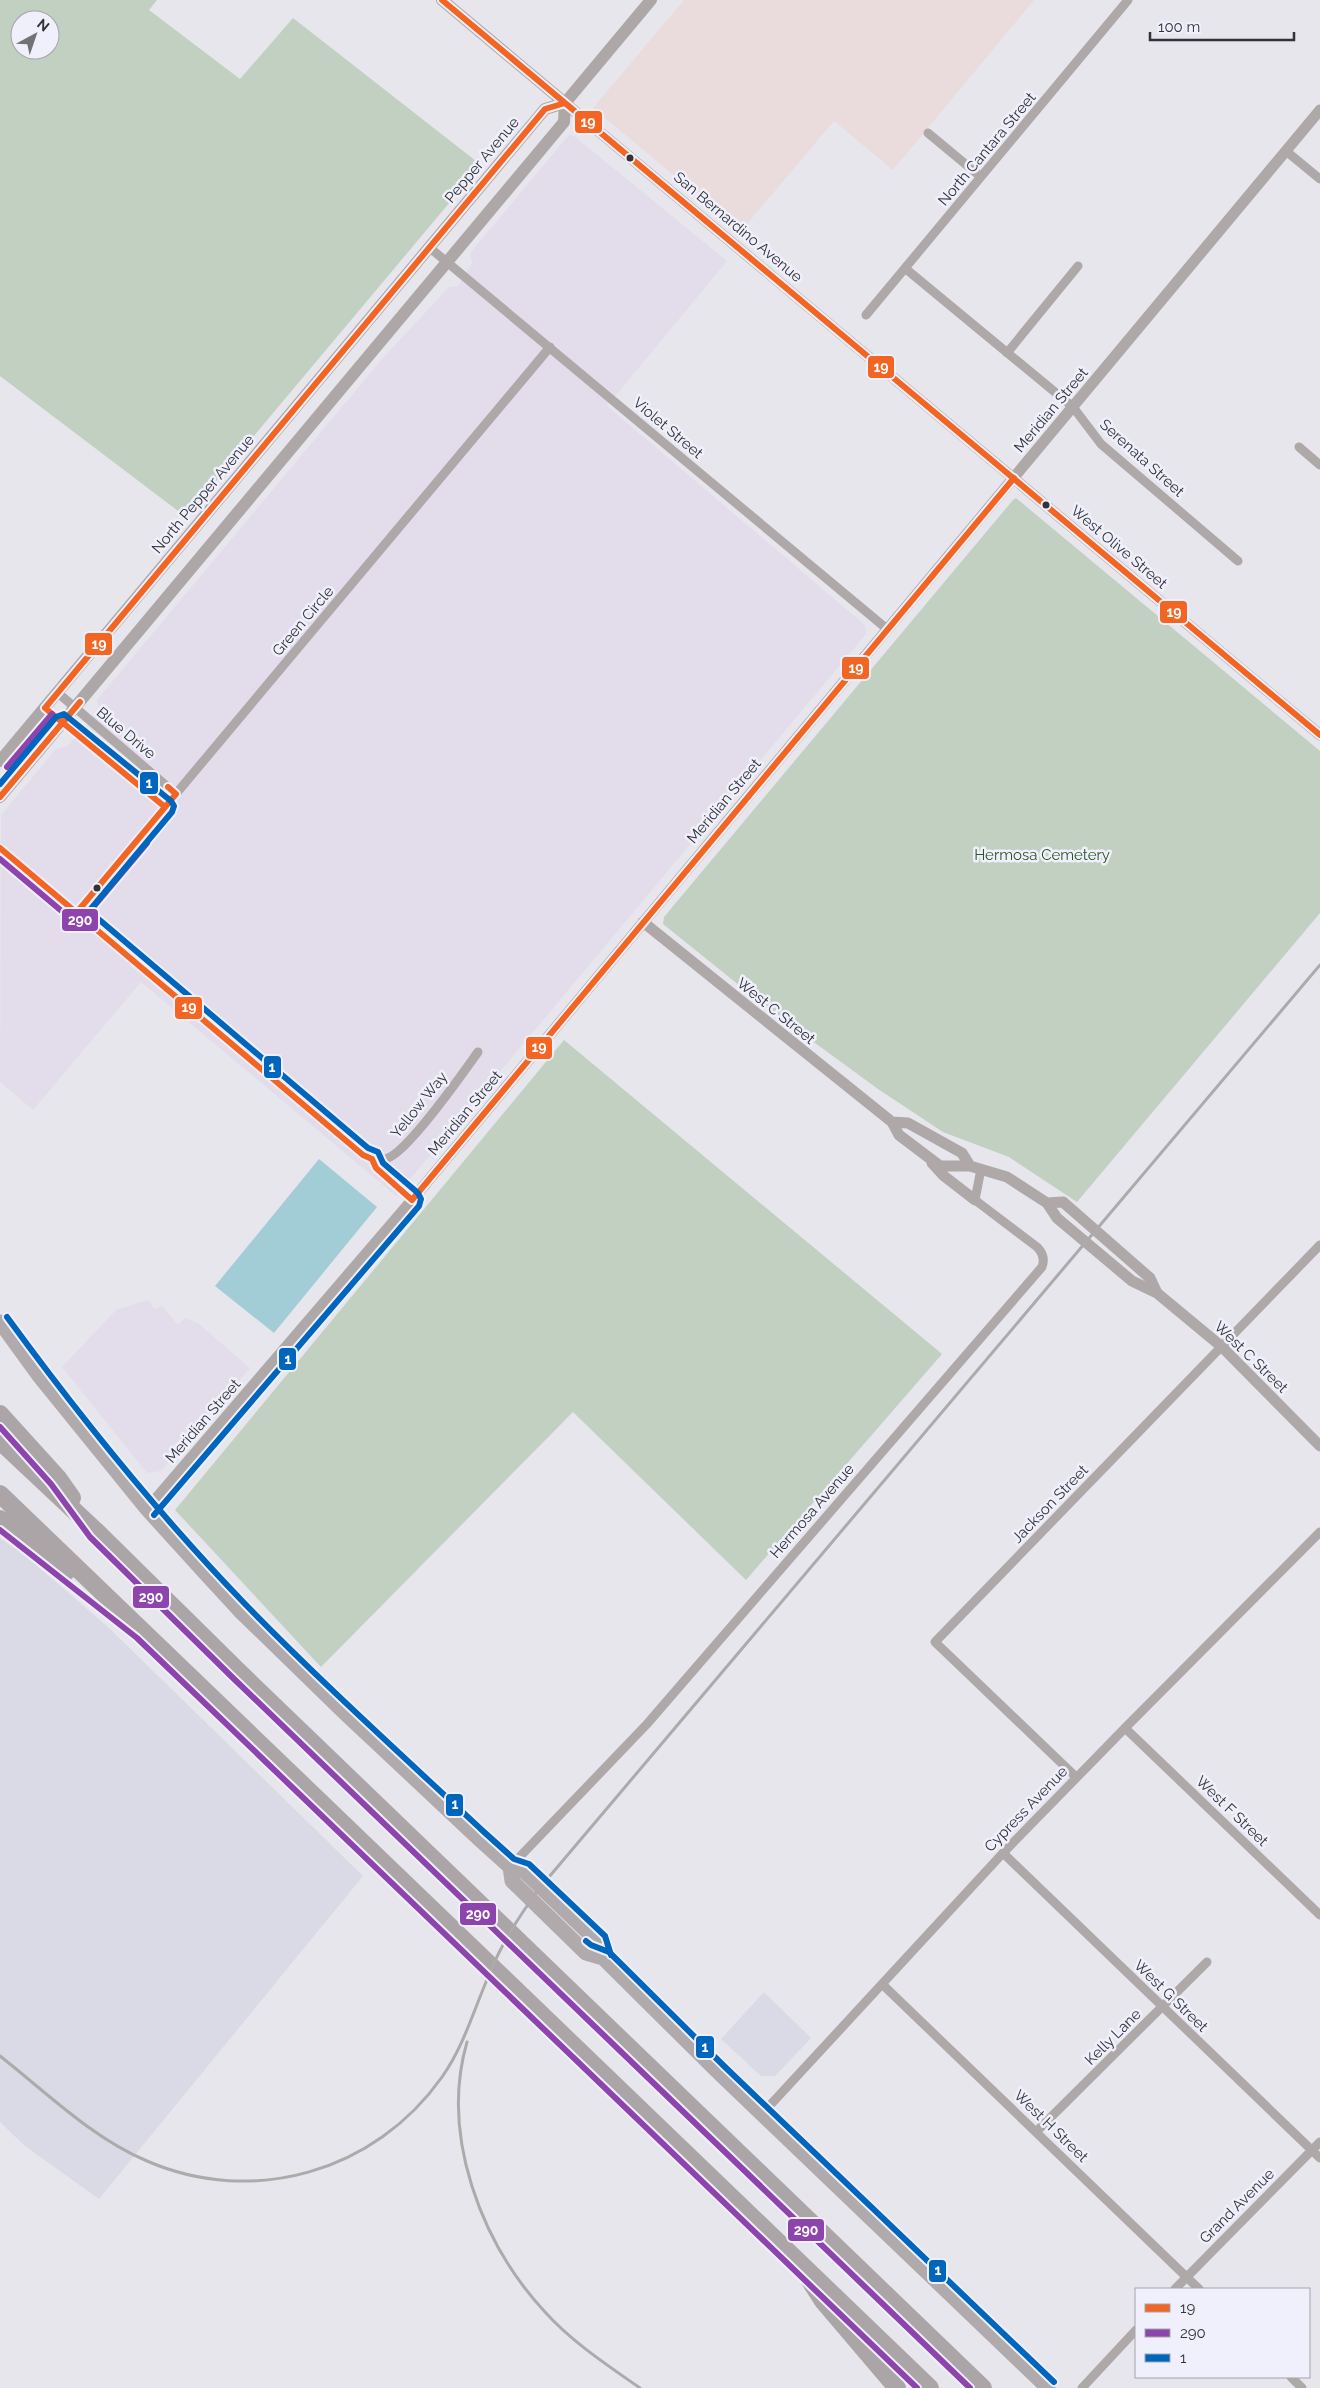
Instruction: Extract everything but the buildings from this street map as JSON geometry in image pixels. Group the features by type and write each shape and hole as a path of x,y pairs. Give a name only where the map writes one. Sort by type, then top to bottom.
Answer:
{"highway":[{"path":"0,1414 58,1478 96,1530"},
{"path":"0,1441 96,1530 238,1670 872,2278 983,2388"},
{"path":"0,1494 930,2388"},
{"path":"0,1519 143,1631"},
{"path":"798,2260 823,2301 896,2388"}],"main road":[{"name":"San Bernardino Avenue","path":"442,0 565,103"},
{"name":"Pepper Avenue","path":"430,248 545,109 565,103 651,0"},
{"name":"Pepper Avenue","path":"448,262 564,122 565,103"},
{"name":"North Pepper Avenue","path":"0,761 430,248"},
{"path":"0,797 448,262"},
{"path":"10,785 10,770 24,742 20,737"},
{"path":"0,1322 40,1377 147,1509 252,1623 415,1780 510,1867 512,1882 586,1953 603,1958 762,2114 1048,2388"}],"street":[{"name":"North Cantara Street","path":"866,315 1128,0"},
{"name":"San Bernardino Avenue","path":"565,103 1014,478"},
{"name":"Meridian Street","path":"147,1509 412,1200 1320,110"},
{"path":"928,133 981,178"},
{"path":"1286,151 1320,180"},
{"name":"Violet Street","path":"430,248 887,629"},
{"path":"1007,353 1078,266"},
{"name":"Serenata Street","path":"906,269 1073,407 1101,444 1238,561"},
{"name":"Green Circle","path":"78,912 550,347"},
{"path":"1299,447 1320,465"},
{"name":"West Olive Street","path":"1014,478 1320,735"},
{"name":"Blue Drive","path":"58,693 176,794"},
{"path":"45,708 165,807"},
{"path":"0,848 78,912 363,1155 372,1159 376,1168 412,1200"},
{"name":"West C Street","path":"643,922 892,1122 899,1135 927,1158 940,1166 975,1167 1007,1177 1047,1203 1057,1218 1132,1281 1157,1293 1222,1347 1320,1446"},
{"name":"Yellow Way","path":"372,1159 382,1160 390,1158 401,1150 451,1089 478,1052"},
{"name":"West C Street","path":"892,1122 908,1123 962,1153 975,1167"},
{"path":"927,1158 944,1176 975,1200"},
{"path":"975,1167 975,1200"},
{"name":"Hermosa Avenue","path":"510,1867 647,1724 1042,1267 1044,1261 1038,1247 975,1200"},
{"name":"West C Street","path":"1047,1203 1062,1202 1150,1278 1157,1293"},
{"name":"Jackson Street","path":"1076,1777 935,1642 1320,1245"},
{"name":"Cypress Avenue","path":"762,2114 1003,1853 1124,1728 1320,1532"},
{"name":"West F Street","path":"1124,1728 1320,1915"},
{"name":"West G Street","path":"1003,1853 1320,2158"},
{"name":"Kelly Lane","path":"1037,2131 1163,2008 1207,1962"},
{"name":"West H Street","path":"882,1984 1037,2131 1198,2288"},
{"name":"Grand Avenue","path":"1176,2288 1320,2142"},
{"path":"1082,2388 1135,2331"},
{"path":"1291,2378 1302,2388"}],"shaded area":[{"path":"684,0 1034,0 893,170 834,121 741,231 593,108"},
{"path":"569,135 574,136 727,261 607,406 865,625 866,634 396,1196 141,982 33,1110 0,1082 1,815 56,749 68,746 99,709 97,700 382,359 449,287 458,286 472,263 470,253"},
{"path":"148,1300 155,1309 162,1306 178,1325 185,1318 198,1323 250,1368 161,1471 147,1473 62,1367 116,1310"},
{"path":"0,1538 28,1558 108,1627 363,1876 99,2199 25,2146 0,2122"},
{"path":"764,1992 811,2038 775,2076 761,2076 721,2039"}],"green space":[{"path":"0,0 157,0 149,10 240,79 293,18 481,165 186,517 0,376"},
{"name":"Hermosa Cemetery","path":"1016,498 1320,751 1320,913 1077,1202 1009,1157 943,1132 878,1089 770,1010 663,924 664,917"},
{"path":"564,1040 942,1354 746,1580 573,1412 321,1667 175,1510"}],"water":[{"path":"319,1159 377,1207 274,1333 215,1286"}],"railway":[{"path":"0,2056 70,2113 107,2140 147,2161 187,2174 228,2181 269,2180 309,2172 347,2157 383,2137 414,2110 450,2065 463,2040 499,1952 538,1890 1320,965"},
{"path":"467,2042 460,2077 459,2114 463,2150 472,2186 485,2221 502,2254 522,2284 555,2323 578,2343 640,2388"}],"transit line":[{"name":"19","path":"442,0 1320,735"},
{"name":"19","path":"165,807 45,708 545,109 565,103"},
{"name":"19","path":"0,848 363,1155 372,1159 376,1168 412,1200 1014,478"},
{"name":"19","path":"0,797 80,702"},
{"name":"290","path":"7,767 52,714"},
{"name":"1","path":"0,784 56,717 64,714 171,801 174,806 172,812 89,911 368,1148 378,1152 383,1163 418,1193 421,1199 419,1206 154,1515"},
{"name":"19","path":"77,912 176,794 168,787"},
{"name":"290","path":"0,859 71,919 78,921 84,918 147,843"},
{"name":"1","path":"7,1317 121,1465 182,1536 246,1605 484,1832 514,1859 529,1864 605,1936 611,1955"},
{"name":"290","path":"0,1427 51,1484 90,1537 232,1677 970,2388"},
{"name":"290","path":"0,1530 137,1638 917,2388"},
{"name":"1","path":"586,1941 609,1952 725,2067 1054,2382"}]}
